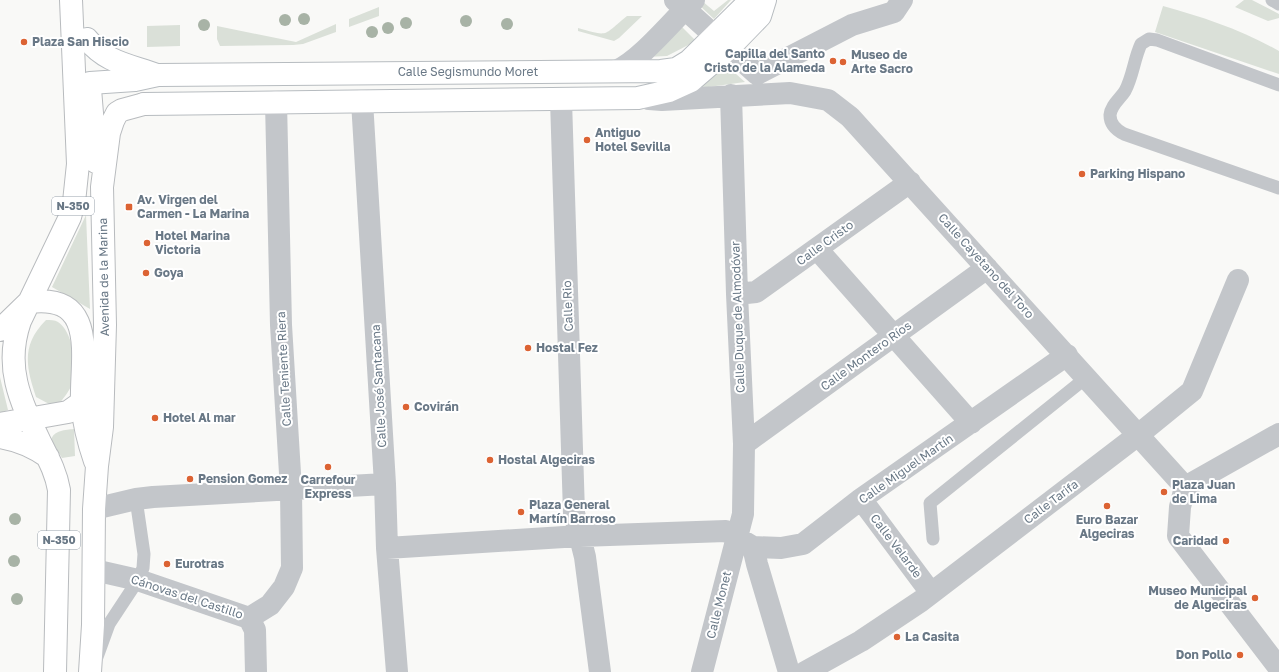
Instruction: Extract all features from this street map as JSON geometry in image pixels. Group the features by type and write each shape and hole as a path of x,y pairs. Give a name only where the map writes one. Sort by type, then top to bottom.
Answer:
{"main road":[{"name":"N-350","path":"55,672 60,503 57,478 19,392 12,368 12,357 15,335 29,302 70,217 74,202 78,164 71,0"},
{"name":"N-350","path":"85,0 95,158 102,187"},
{"name":"Calle Segismundo Moret","path":"90,83 136,80 158,75 661,71 676,69 722,43 751,0"},
{"path":"102,187 109,133 115,117 122,110 144,104 638,98 669,91 691,81 722,43 760,16 765,0"},
{"name":"Calle Segismundo Moret","path":"87,39 95,49 106,57 158,75"},
{"path":"76,100 82,89 90,83"},
{"name":"Avenida de la Marina","path":"102,187 106,324 104,368"},
{"path":"0,330 29,302 48,301 64,306 72,312 78,320 82,329 84,350 82,402 84,428 97,466"},
{"name":"N-350","path":"90,672 93,625 94,509 102,427 104,368"},
{"path":"0,424 68,412 82,402 95,386 104,368"},
{"path":"0,437 18,441 48,457"}],"street":[{"path":"638,98 662,100 731,95 757,84 852,25 894,12 902,0"},
{"path":"616,71 625,67 639,55 684,3 722,43 757,84"},
{"name":"Calle Cayetano del Toro","path":"757,84 790,93 828,100 850,117 1087,377 1138,436"},
{"name":"Calle Duque de Almodóvar","path":"731,95 737,294 744,444 743,514 745,542"},
{"name":"Calle Rio","path":"561,100 574,513 584,557 600,672"},
{"name":"Calle José Santacana","path":"362,101 385,484 387,548 397,672"},
{"name":"Calle Teniente Riera","path":"248,618 270,605 284,586 292,568 290,490 281,326 276,102"},
{"name":"Calle Cristo","path":"737,294 756,292 910,182"},
{"path":"817,249 971,424"},
{"name":"Calle Montero Ríos","path":"744,444 987,268"},
{"name":"Calle Tarifa","path":"805,672 861,641 931,592 1138,436 1192,392 1238,280"},
{"name":"Calle Miguel Martín","path":"580,536 726,531 745,542 781,548 803,544 862,499 971,424 1067,355"},
{"path":"1279,434 1185,487 1180,507 1178,536 1279,668"},
{"path":"1138,436 1185,487"},
{"path":"94,509 136,499 385,484"},
{"name":"Calle Velarde","path":"862,499 931,592"},
{"path":"387,548 580,536"},
{"path":"745,542 757,564 789,672"},
{"name":"Calle Monet","path":"702,672 745,542"},
{"name":"Cánovas del Castillo","path":"94,570 138,580 248,618 255,630 256,672"}],"lane":[{"path":"1272,0 1279,4"},
{"path":"1279,85 1157,40 1149,39 1141,44 1124,92 1112,107 1110,112 1112,123 1115,128 1124,134 1279,188"},
{"path":"933,539 930,503 1087,377"},
{"path":"90,672 109,624 138,580 143,568 144,554 136,499"}],"shaded area":[{"path":"728,0 731,0 714,19 698,4 702,1 714,11"},
{"path":"1244,0 1252,0 1279,14 1279,18 1268,21 1235,7"},
{"path":"1163,6 1222,25 1265,43 1279,51 1279,74 1155,32"},
{"path":"379,7 379,16 349,27 349,19"},
{"path":"627,16 642,16 614,41 578,31 578,28 596,33 605,33"},
{"path":"336,24 336,32 303,44 220,46 217,39 217,26 296,42"},
{"path":"679,24 696,41 667,56 646,57"},
{"path":"180,25 180,46 147,47 147,26"},
{"path":"726,65 745,82 694,89 712,78"},
{"path":"86,215 90,309 52,287"},
{"path":"46,320 57,321 63,327 71,341 74,359 74,376 70,389 59,404 51,405 36,397 28,366 29,347 32,338"},
{"path":"0,377 8,410 0,413"},
{"path":"74,429 75,456 62,458 51,440 52,437 57,432"}],"place":[{"name":"Plaza San Hiscio","path":"24,42"},
{"name":"Capilla del Santo Cristo de la Alameda","path":"833,61"},
{"name":"Museo de Arte Sacro","path":"843,62"},
{"name":"Antiguo Hotel Sevilla","path":"587,140"},
{"name":"Parking Hispano","path":"1082,174"},
{"name":"Av. Virgen del Carmen - La Marina","path":"129,207"},
{"name":"Hotel Marina Victoria","path":"147,243"},
{"name":"Goya","path":"146,273"},
{"name":"Hostal Fez","path":"528,348"},
{"name":"Covirán","path":"406,407"},
{"name":"Hotel Al mar","path":"155,418"},
{"name":"Hostal Algeciras","path":"490,460"},
{"name":"Carrefour Express","path":"328,467"},
{"name":"Pension Gomez","path":"190,479"},
{"name":"Plaza Juan de Lima","path":"1164,492"},
{"name":"Euro Bazar Algeciras","path":"1107,506"},
{"name":"Plaza General Martín Barroso","path":"521,512"},
{"name":"Caridad","path":"1226,541"},
{"name":"Eurotras","path":"167,564"},
{"name":"Museo Municipal de Algeciras","path":"1255,598"},
{"name":"La Casita","path":"897,637"},
{"name":"Don Pollo","path":"1240,655"}]}
